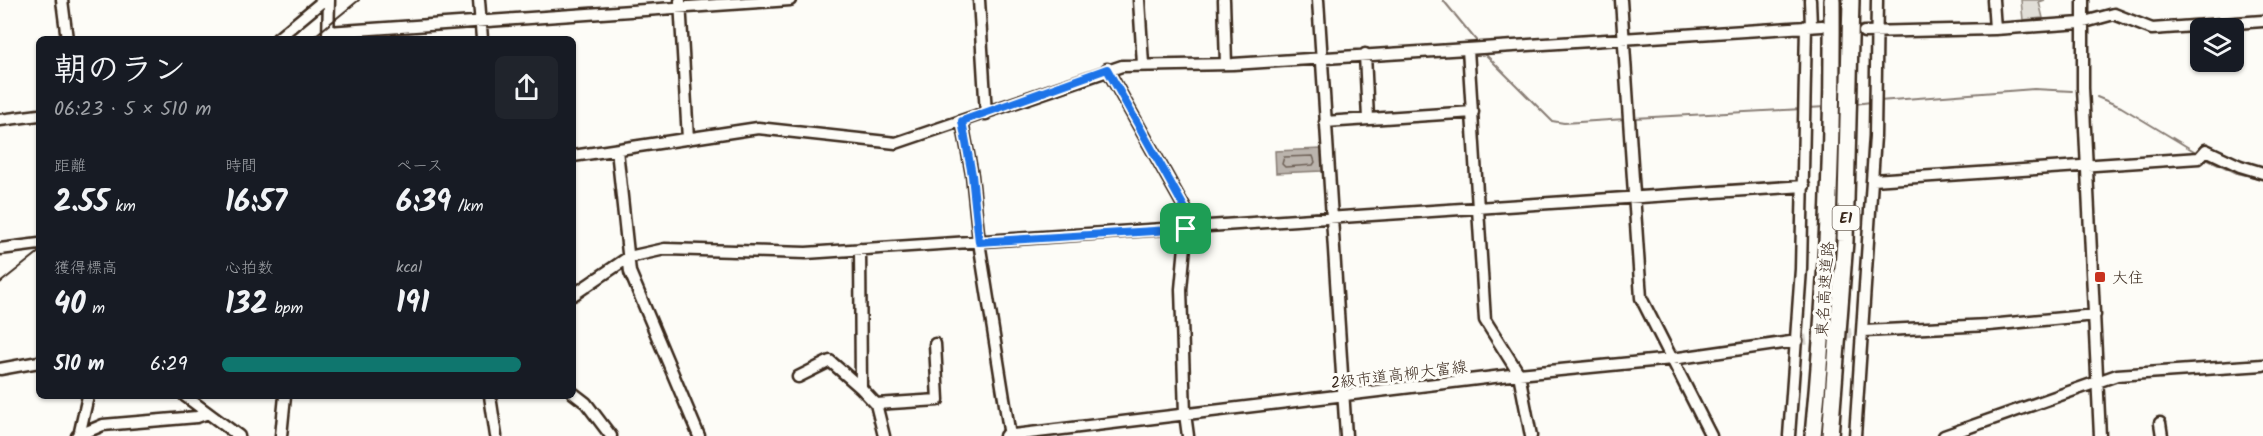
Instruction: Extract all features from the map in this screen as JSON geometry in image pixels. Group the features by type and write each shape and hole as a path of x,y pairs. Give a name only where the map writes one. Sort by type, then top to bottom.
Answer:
{"highway":[{"name":"東名高速道路","path":"1813,436 1831,160 1832,0"},
{"name":"東名高速道路","path":"1830,436 1845,241 1851,0"}],"street":[{"path":"62,0 67,36"},
{"path":"281,36 324,0"},
{"path":"328,0 328,35 680,4 789,0"},
{"path":"479,0 482,36"},
{"path":"979,0 986,114"},
{"path":"1139,0 1143,64"},
{"path":"1224,0 1226,64"},
{"path":"1318,0 1346,436"},
{"path":"1621,0 1641,298 1711,436"},
{"path":"1789,436 1797,341 1813,26 1810,0"},
{"path":"1855,436 1873,180 1877,0"},
{"path":"1993,0 1995,29"},
{"path":"2083,0 2081,23 2100,436"},
{"path":"680,4 688,139"},
{"path":"1864,32 1877,34 2081,23 2114,14 2151,29 2263,21"},
{"path":"576,156 758,128 896,143 986,114 1107,69 1143,64 1226,64 1813,26"},
{"path":"1468,49 1485,320 1519,374 1531,436"},
{"path":"1365,54 1368,119"},
{"path":"1107,69 1188,214 1181,289 1185,414 1188,436"},
{"path":"1326,122 1473,112"},
{"path":"0,120 36,115"},
{"path":"962,121 972,175 979,242 1008,436"},
{"path":"617,150 630,272 699,436"},
{"path":"1873,180 2088,167 2202,154 2263,173"},
{"path":"576,293 629,257 665,249 806,253 1804,186"},
{"path":"0,249 36,244"},
{"path":"860,249 861,388"},
{"path":"1864,331 1989,326 2095,315"},
{"name":"2級市道高柳大富線","path":"1008,436 1519,374 1672,359 1797,341"},
{"path":"876,404 938,400 935,344"},
{"path":"798,377 830,361 876,404 884,436"},
{"path":"0,369 36,363"},
{"path":"1944,436 2097,380 2117,375 2263,365"},
{"path":"576,396 593,411 611,436"},
{"path":"79,436 87,399"},
{"path":"189,399 239,436"},
{"path":"281,436 285,399"},
{"path":"490,399 496,436"},
{"path":"79,436 103,425 197,417 208,413"},
{"path":"2160,423 2162,436"}],"shaded area":[{"path":"2021,0 2045,0 2039,2 2043,18 2023,20"}],"water":[{"path":"1321,149 1322,171 1276,173 1275,151"}],"waterway":[{"path":"684,2 712,0"},
{"path":"1443,0 1479,44"},
{"path":"573,10 675,2"},
{"path":"1483,52 1552,121 1564,123 1625,119"},
{"path":"1879,101 2034,89 2072,91"},
{"path":"2097,97 2121,107 2199,154"},
{"path":"1855,104 1871,102"},
{"path":"1808,108 1826,107"},
{"path":"1634,118 1802,109"},
{"path":"2204,157 2237,173 2263,179"}],"tunnel":[{"path":"1797,341 1864,331"}],"railway":[{"path":"315,36 359,0"},
{"path":"0,283 36,254"}],"place":[{"name":"大住","path":"2100,277"}],"route":[{"path":"1107,69 1188,214 1186,229 979,242 972,175 962,121 1107,69"}]}
